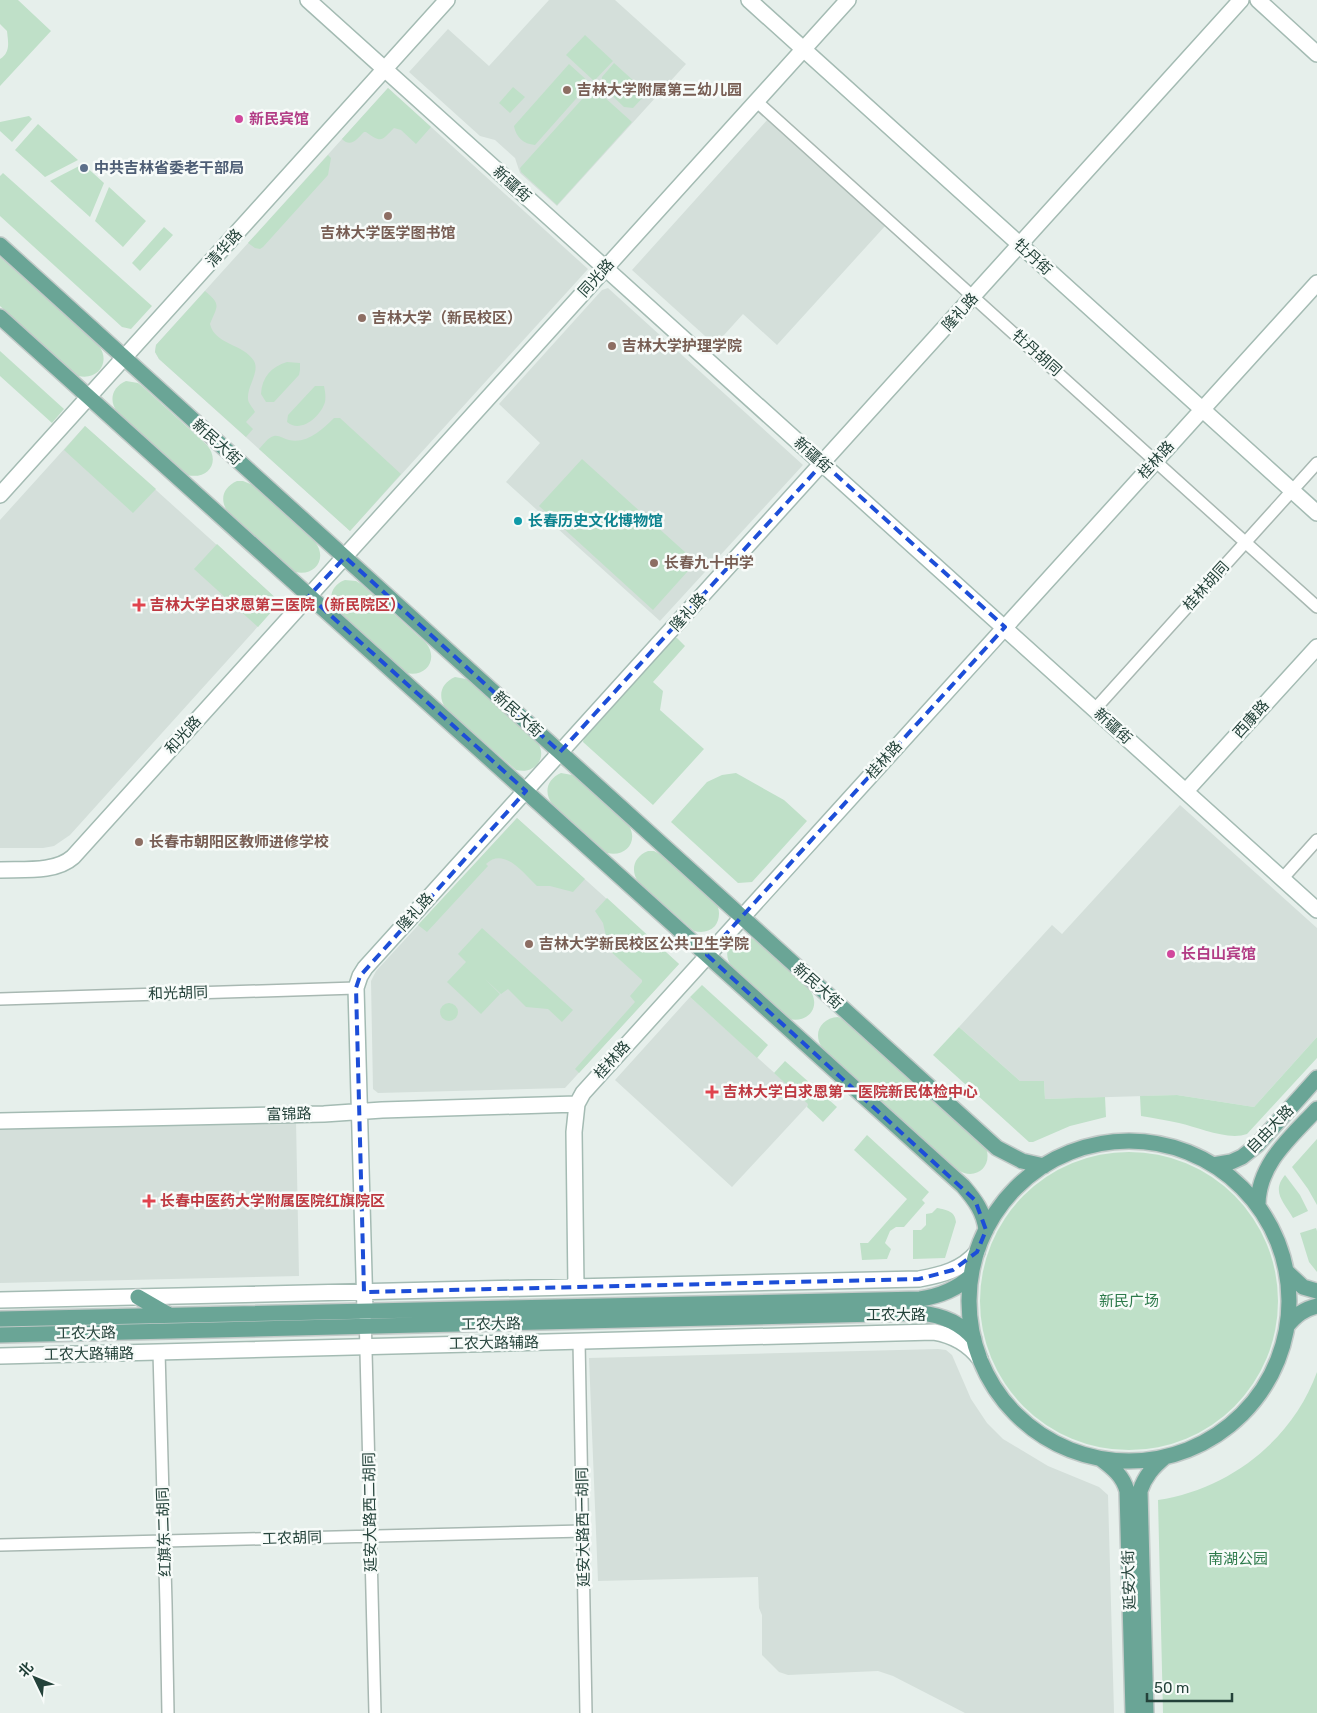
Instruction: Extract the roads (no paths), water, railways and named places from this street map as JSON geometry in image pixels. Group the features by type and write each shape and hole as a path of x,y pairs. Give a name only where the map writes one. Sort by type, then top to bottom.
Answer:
{"main road":[{"name":"新民大街","path":"0,245 997,1148 1022,1161 1044,1166"},
{"path":"0,317 964,1186 982,1210 986,1230"},
{"name":"自由大路","path":"1214,1165 1231,1162 1242,1157 1257,1144 1317,1078"},
{"name":"自由大路","path":"1258,1205 1258,1192 1266,1169 1273,1158 1317,1109"},
{"path":"1133,1141 1168,1146 1185,1151 1214,1165 1244,1188 1258,1205 1281,1248 1287,1272 1290,1298 1282,1349 1268,1380 1248,1408 1236,1420 1193,1448 1165,1457 1126,1461 1100,1458 1076,1452 1060,1445 1030,1427 1006,1403 980,1359 974,1339 969,1308 972,1276 977,1252 986,1230 998,1210 1020,1184 1044,1166 1081,1149 1116,1142 1133,1141"},
{"path":"1287,1272 1304,1287 1317,1291"},
{"name":"工农大路","path":"0,1319 920,1299 948,1292 972,1276"},
{"path":"138,1297 170,1315"},
{"path":"1287,1326 1295,1316 1304,1310 1317,1306"},
{"name":"工农大路","path":"0,1335 920,1313 949,1319 969,1332 974,1339"},
{"name":"延安大街","path":"1146,1713 1140,1491 1149,1472 1165,1457"},
{"name":"延安大街","path":"1100,1458 1124,1481 1127,1491 1133,1713"}],"street":[{"name":"新疆街","path":"308,0 1317,910"},
{"name":"清华路","path":"0,495 447,0"},
{"name":"牡丹街","path":"749,0 1317,513"},
{"name":"同光路","path":"344,557 848,0"},
{"name":"隆礼路","path":"365,1311 361,1112 356,988 365,968 1241,0"},
{"path":"1258,0 1317,54"},
{"name":"牡丹胡同","path":"756,101 1317,607"},
{"name":"桂林路","path":"576,1287 574,1132 577,1104 583,1093 741,916 1317,283"},
{"name":"桂林胡同","path":"1095,709 1317,463"},
{"name":"和光路","path":"0,870 46,868 66,864 344,557"},
{"name":"西康路","path":"1186,792 1317,646"},
{"path":"1282,879 1317,840"},
{"name":"和光胡同","path":"0,999 356,988"},
{"name":"富锦路","path":"0,1121 314,1114 577,1104"},
{"path":"0,1300 919,1279 938,1276 953,1270 971,1259 977,1252"},
{"name":"延安大路西二胡同","path":"365,1311 375,1713"},
{"name":"工农大路辅路","path":"0,1356 934,1332 957,1338 975,1352 980,1359"},
{"name":"延安大路西一胡同","path":"579,1341 586,1713"},
{"name":"红旗东二胡同","path":"159,1352 168,1713"},
{"name":"工农胡同","path":"0,1545 584,1531"}],"place":[{"name":"吉林大学附属第三幼儿园","path":"567,90"},
{"name":"新民宾馆","path":"239,119"},
{"name":"中共吉林省委老干部局","path":"84,168"},
{"name":"吉林大学医学图书馆","path":"388,216"},
{"name":"吉林大学（新民校区）","path":"362,318"},
{"name":"吉林大学护理学院","path":"612,346"},
{"name":"长春历史文化博物馆","path":"518,521"},
{"name":"长春九十中学","path":"654,563"},
{"name":"吉林大学白求恩第三医院（新民院区）","path":"139,605"},
{"name":"长春市朝阳区教师进修学校","path":"139,842"},
{"name":"吉林大学新民校区公共卫生学院","path":"529,944"},
{"name":"长白山宾馆","path":"1171,954"},
{"name":"吉林大学白求恩第一医院新民体检中心","path":"712,1092"},
{"name":"长春中医药大学附属医院红旗院区","path":"149,1201"}],"park label":[{"name":"新民广场","path":"1129,1301"},
{"name":"南湖公园","path":"1238,1559"}]}
